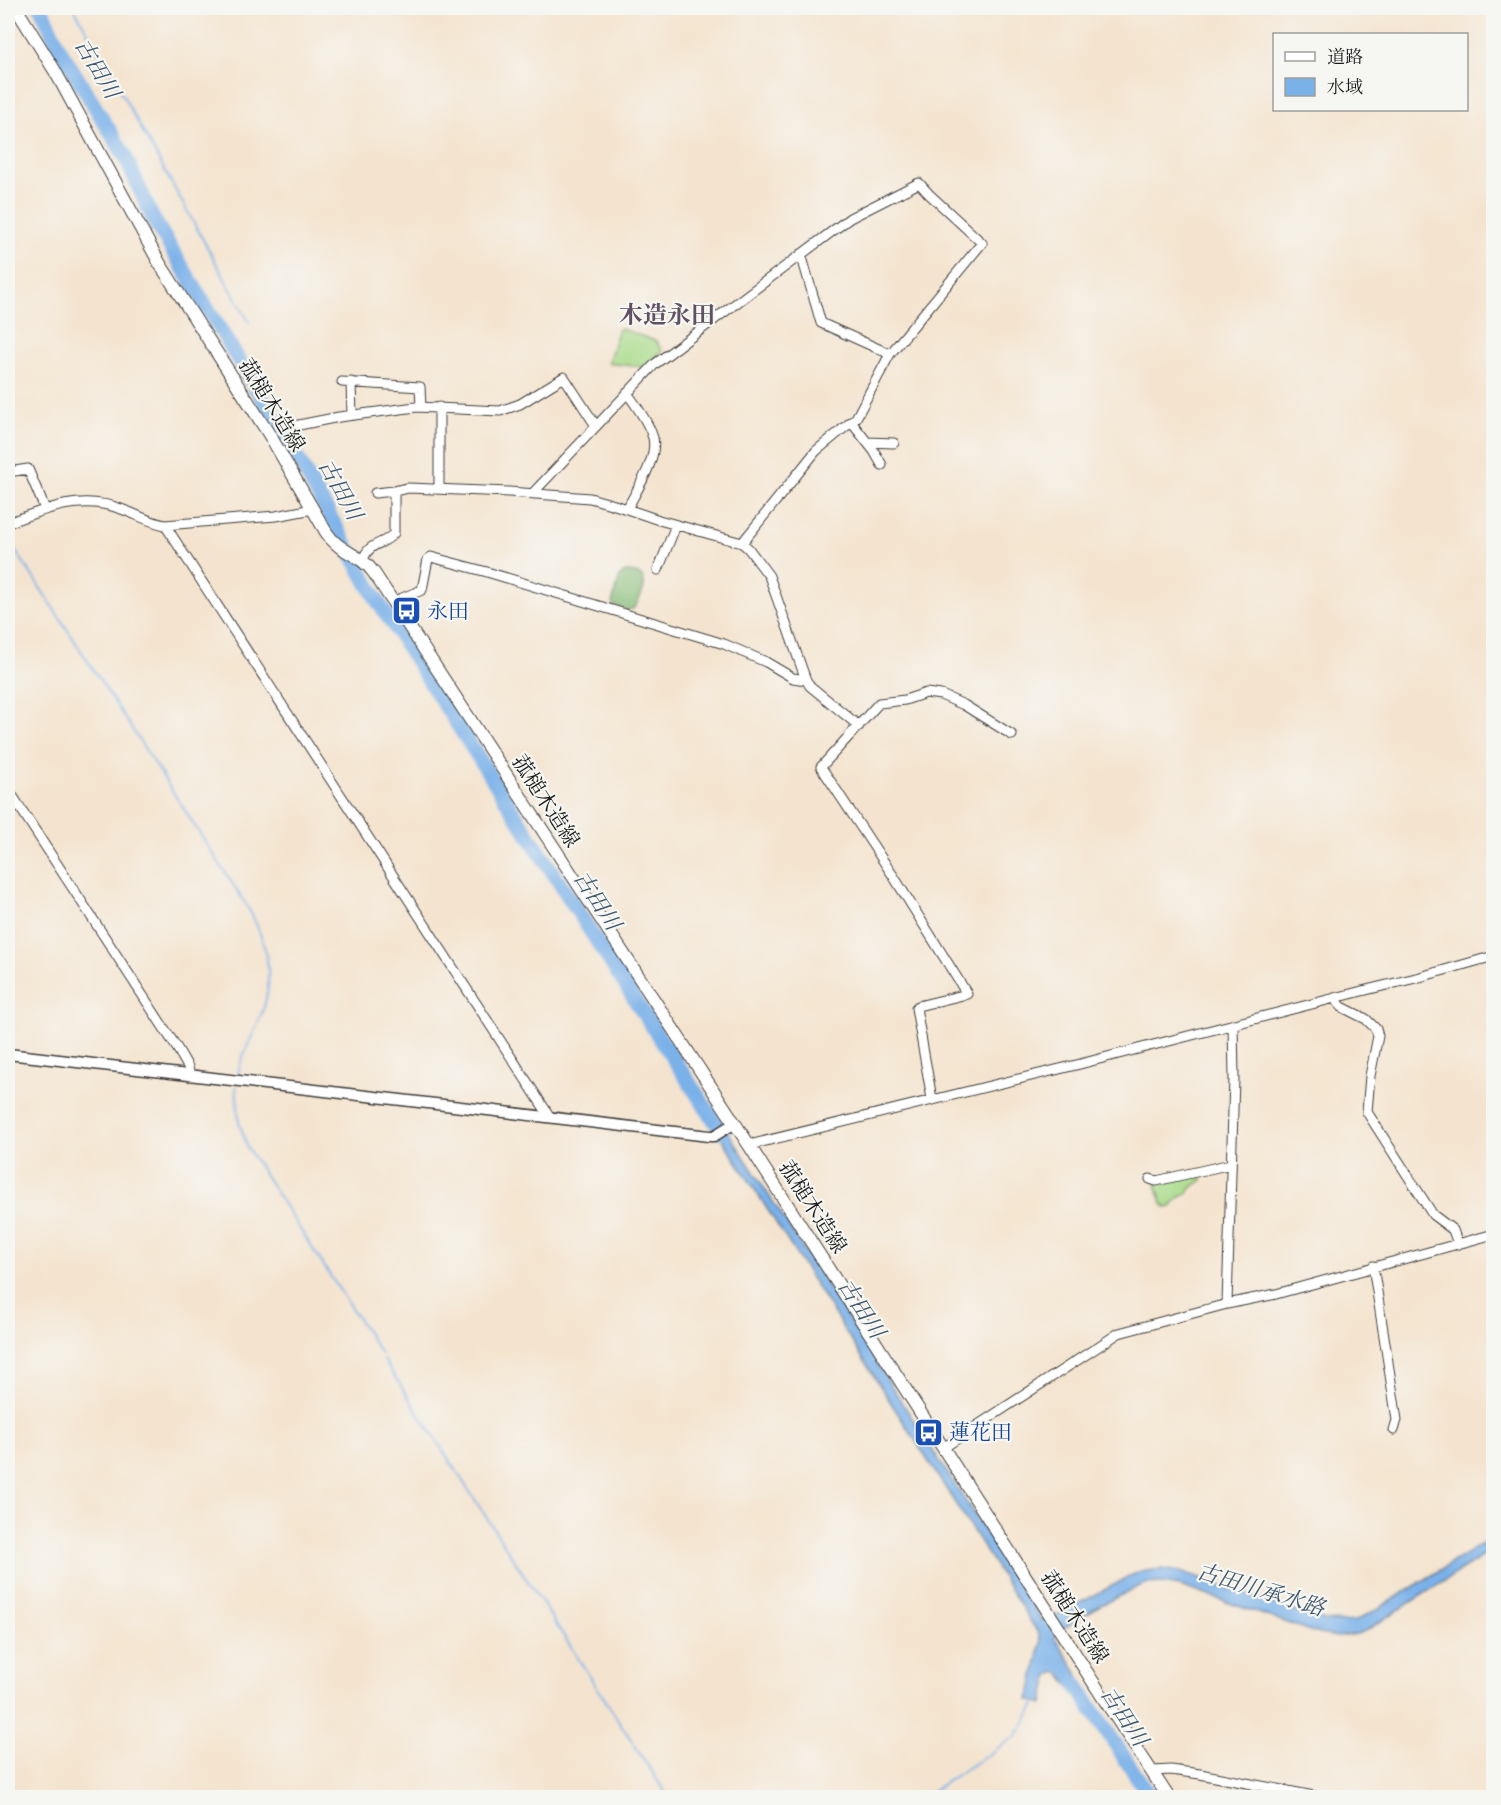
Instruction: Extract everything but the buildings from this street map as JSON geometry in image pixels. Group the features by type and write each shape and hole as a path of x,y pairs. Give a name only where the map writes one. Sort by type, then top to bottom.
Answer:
{"main road":[{"name":"菰槌木造線","path":"16,8 55,71 160,264 272,439 332,541 341,549 363,559 392,602 732,1125 749,1145 1169,1797"}],"street":[{"path":"533,493 670,351 857,213 919,183 982,243 890,354 852,423 816,451 742,543"},
{"path":"801,254 821,323 890,354"},
{"path":"294,426 352,415 421,407 491,412 506,410 564,377 596,426"},
{"path":"352,415 346,382 420,387 421,407"},
{"path":"627,393 654,441 644,478 627,509"},
{"path":"439,407 439,489"},
{"path":"852,423 882,465"},
{"path":"867,442 894,443"},
{"path":"8,472 28,469 45,509"},
{"path":"375,493 408,488 533,493 590,498 742,543 769,576 806,680 810,686 859,726"},
{"path":"363,559 370,547 394,533 394,491"},
{"path":"8,523 45,509 82,502 100,503 165,525 289,515 313,509"},
{"path":"165,525 550,1117"},
{"path":"658,570 676,525"},
{"path":"392,602 422,590 428,559 431,557 724,644 766,662 793,678 806,680"},
{"path":"932,1099 916,1008 967,994 900,887 820,767 879,703 905,700 926,693 941,695 964,705 1012,735"},
{"path":"8,789 177,1048 188,1067 190,1076"},
{"path":"749,1145 1080,1064 1426,976 1494,956"},
{"path":"1334,998 1342,1007 1371,1022 1376,1029 1378,1036 1370,1076 1367,1112 1433,1215 1453,1230 1458,1244"},
{"path":"1227,1304 1234,1078 1233,1024"},
{"path":"8,1054 714,1136 732,1125"},
{"path":"1150,1179 1156,1181 1231,1164"},
{"path":"943,1448 1113,1336 1143,1326 1276,1294 1494,1234"},
{"path":"1373,1266 1396,1420 1394,1430"},
{"path":"1153,1771 1171,1770 1324,1797"}],"green space":[{"path":"619,328 656,341 662,351 644,367 608,363"},
{"path":"625,572 638,574 644,581 643,590 635,607 630,609 620,608 612,603 620,576"},
{"path":"1200,1173 1202,1180 1187,1194 1178,1198 1171,1207 1167,1208 1162,1203 1156,1184"}],"water":[{"path":"716,1113 1042,1620 1048,1620 1138,1572 1163,1569 1180,1572 1325,1621 1355,1621 1493,1537 1493,1550 1367,1630 1337,1637 1319,1634 1180,1586 1162,1583 1144,1584 1095,1608 1056,1633 1055,1638 1074,1667 1088,1696 1079,1701 1062,1675 1056,1672 1049,1675 1043,1704 1029,1700 1041,1643 1040,1636 709,1118"}],"waterway":[{"name":"古田川","path":"41,8 59,48 125,156 152,217 289,443 377,600 722,1132"},
{"path":"74,8 249,322"},
{"path":"8,542 22,560 254,919 267,961 268,989 265,1004 244,1053 238,1074"},
{"path":"236,1086 239,1122 248,1149 381,1354"},
{"path":"384,1360 669,1798"},
{"name":"古田川","path":"1075,1683 1151,1798"},
{"path":"921,1798 1015,1737 1036,1702"}],"place":[{"name":"永田","path":"406,611"},
{"name":"蓮花田","path":"928,1432"}],"district":[{"name":"木造永田","path":"667,315"}],"water label":[{"name":"古田川承水路","path":"1261,1589"}]}
